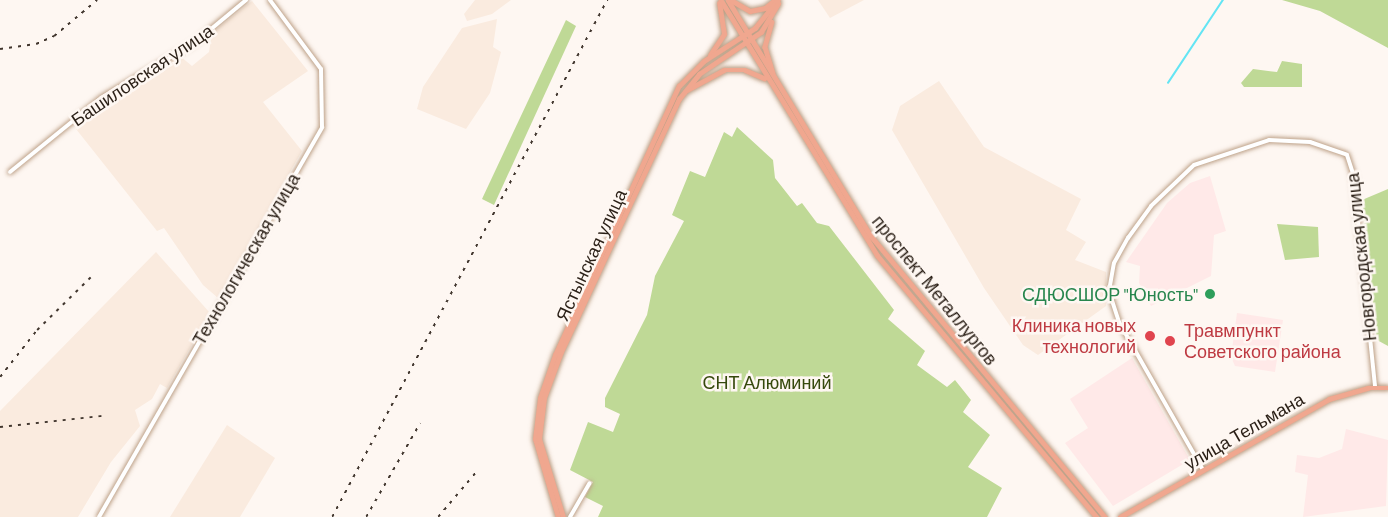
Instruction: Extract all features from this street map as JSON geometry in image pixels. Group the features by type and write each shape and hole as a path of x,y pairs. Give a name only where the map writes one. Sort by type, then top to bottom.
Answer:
{"main road":[{"name":"проспект Металлургов","path":"720,0 877,255 1097,517"},
{"path":"704,62 724,34 720,0"},
{"name":"проспект Металлургов","path":"729,0 871,236 1105,517"},
{"path":"729,0 750,11 765,8 778,0"},
{"path":"775,79 765,42 778,0"},
{"name":"Ястынская улица","path":"558,517 536,444 544,386 672,98 704,62 747,33 778,0"},
{"name":"Ястынская улица","path":"563,517 540,444 544,398 573,324 679,99 699,74 746,44 769,22 778,0"},
{"path":"679,99 703,78 724,70 754,72 769,82"},
{"name":"улица Тельмана","path":"1120,517 1329,399 1375,387 1388,388"}],"street":[{"name":"Башиловская улица","path":"10,172 101,98 193,44 246,0"},
{"name":"Технологическая улица","path":"99,517 324,122 321,69 270,0"},
{"name":"Новгородская улица","path":"1203,470 1111,303 1110,275 1118,255 1137,224 1179,176 1216,154 1269,140 1285,140 1331,146 1352,162 1375,387"},
{"path":"570,517 590,483"}],"shaded area":[{"path":"475,0 511,0 492,14 467,21 464,14"},
{"path":"818,0 864,0 830,18"},
{"path":"252,1 308,71 263,102 302,151 218,298 203,285 164,228 157,231 76,129 180,56 192,66 209,52 212,33"},
{"path":"497,19 493,47 501,52 490,93 466,129 417,109 423,87 462,28"},
{"path":"939,81 984,147 1081,199 1066,230 1086,242 1075,260 1106,272 1106,306 1038,355 1023,345 984,288 892,130 900,106"},
{"path":"1210,176 1226,231 1214,235 1211,276 1151,306 1139,283 1140,266 1126,262 1167,203 1190,183"},
{"path":"156,252 210,313 167,388 160,384 152,399 135,410 140,426 111,462 78,517 0,517 0,411"},
{"path":"1237,313 1283,320 1275,372 1235,366 1231,357"},
{"path":"1132,358 1190,460 1113,506 1065,443 1088,428 1070,399"},
{"path":"227,425 275,458 240,517 170,517"},
{"path":"1346,429 1388,440 1386,506 1303,517 1308,475 1295,472 1297,455 1319,458 1342,449"}],"green space":[{"path":"1282,0 1388,0 1388,48 1320,11"},
{"path":"566,20 576,26 494,205 482,199"},
{"path":"1282,61 1302,64 1302,87 1244,87 1241,83 1253,69 1277,72"},
{"name":"СНТ Алюминий","path":"737,127 773,160 775,178 797,206 802,203 817,223 829,226 894,310 888,319 925,351 917,365 947,387 955,380 971,400 963,412 990,435 968,467 1002,488 987,517 598,517 603,506 585,497 593,482 570,470 588,422 613,432 620,414 605,407 605,398 647,315 655,276 684,221 672,215 690,171 705,177 724,132 732,137"},
{"path":"1388,189 1388,346 1377,340 1362,200"},
{"path":"1277,224 1318,227 1319,257 1285,260"}],"waterway":[{"path":"1168,83 1223,0"}],"railway":[{"path":"0,49 36,44 54,36 97,0"},
{"path":"332,517 607,0"},
{"path":"0,377 37,330 93,275"},
{"path":"0,427 102,416"},
{"path":"366,517 420,423"},
{"path":"438,517 477,471"}],"place":[{"name":"СДЮСШОР \"Юность\"","path":"1210,294"},
{"name":"Клиника новых технологий","path":"1150,336"},
{"name":"Травмпункт Советского района","path":"1170,341"}]}
